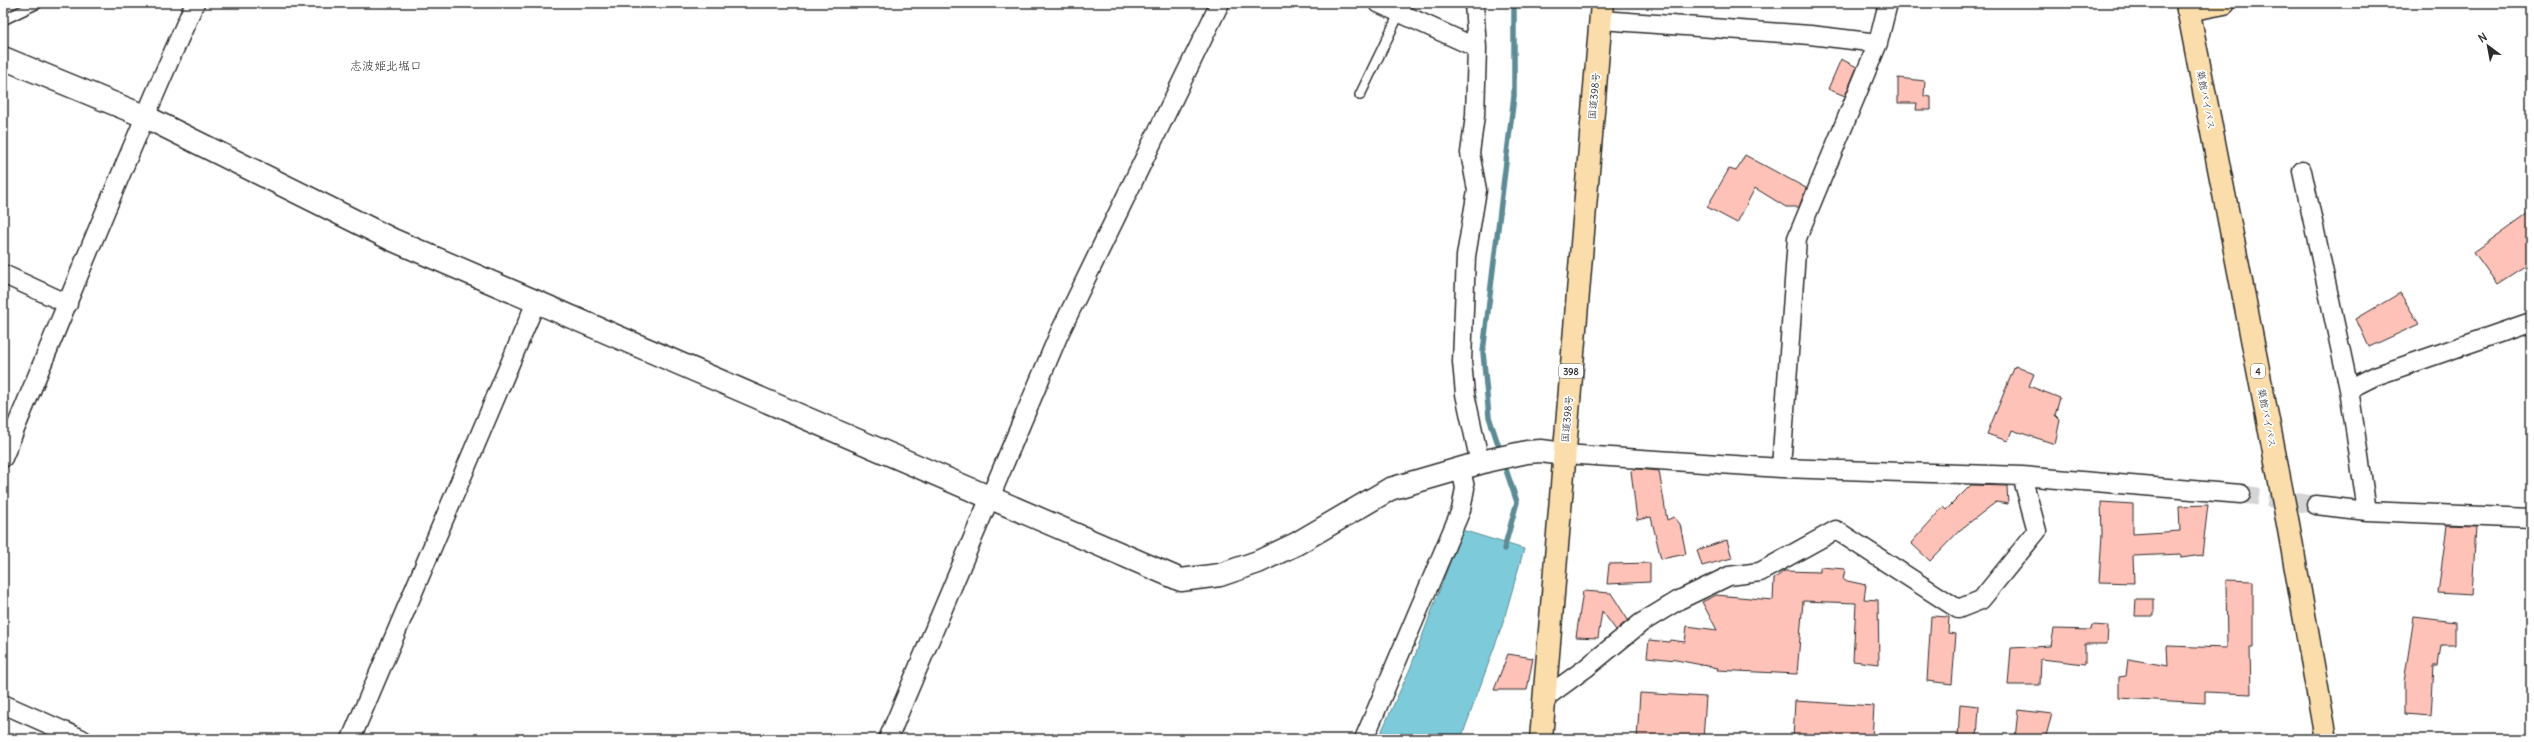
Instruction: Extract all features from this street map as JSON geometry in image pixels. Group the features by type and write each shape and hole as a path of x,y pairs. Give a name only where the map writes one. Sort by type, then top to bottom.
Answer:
{"main road":[{"path":"2187,7 2224,3"},
{"name":"築館バイパス","path":"2187,7 2288,524 2326,739"},
{"name":"国道398号","path":"1541,739 1601,12"}],"street":[{"path":"3,458 68,304 144,116 195,3"},
{"path":"888,739 1059,334 1220,3"},
{"path":"1378,3 1477,48"},
{"path":"1364,739 1461,510 1465,488 1477,464 1465,394 1462,362 1466,256 1477,190 1470,152 1474,116 1477,48 1474,3"},
{"path":"1781,468 1797,238 1878,43 1888,3"},
{"path":"1601,12 1810,34 1878,43"},
{"path":"3,58 144,116 393,240 1180,580 1220,575 1258,562 1296,544 1390,489 1477,464 1527,452 1541,451 1564,454 1781,468 2022,476 2241,494"},
{"path":"2302,171 2349,389 2367,510"},
{"path":"3,274 68,304"},
{"path":"350,739 536,302"},
{"path":"2349,389 2375,376 2531,322"},
{"path":"1545,698 1586,668 1640,623 1679,600 1729,576 1760,572 1836,530 1958,610 1982,600 2037,531 2022,476"},
{"path":"2316,505 2367,510 2531,518"},
{"path":"3,704 82,739"}],"lane":[{"path":"3,20 38,3"},
{"path":"1360,95 1400,12"}],"water":[{"path":"1462,530 1524,549 1502,626 1461,739 1378,739 1410,669"}],"building":[{"path":"1841,59 1857,67 1845,96 1828,89"},
{"path":"1898,78 1925,81 1924,96 1931,97 1931,110 1916,110 1917,103 1898,103"},
{"path":"1745,155 1806,188 1799,207 1786,207 1755,188 1737,223 1707,207 1729,169 1736,171"},
{"path":"2531,211 2531,262 2497,284 2474,252"},
{"path":"2400,293 2419,324 2369,347 2356,319"},
{"path":"2015,366 2034,374 2029,386 2060,398 2055,415 2060,420 2055,444 2012,430 2008,441 1987,434"},
{"path":"1637,469 1659,471 1667,520 1674,517 1680,524 1686,554 1661,559 1651,517 1637,520 1631,471"},
{"path":"1971,485 2007,486 2008,504 1996,502 1960,530 1930,561 1911,543 1943,507 1946,510"},
{"path":"2101,502 2133,504 2133,534 2180,531 2179,506 2208,505 2202,555 2181,558 2181,554 2133,556 2134,583 2099,582 2102,534"},
{"path":"2447,525 2476,526 2472,595 2438,593"},
{"path":"1727,540 1732,558 1702,566 1697,550"},
{"path":"1650,563 1650,582 1607,584 1609,564"},
{"path":"1820,567 1845,569 1843,580 1866,585 1864,599 1878,600 1879,664 1853,661 1856,603 1803,601 1797,674 1717,670 1718,668 1676,660 1647,657 1649,640 1685,642 1687,626 1717,630 1702,602 1716,595 1773,600 1774,579 1784,571 1820,572"},
{"path":"2226,580 2253,581 2253,647 2250,647 2251,694 2205,692 2205,703 2119,698 2119,677 2126,676 2128,659 2168,666 2167,646 2227,648"},
{"path":"1583,591 1611,593 1628,620 1616,630 1602,611 1598,638 1576,637"},
{"path":"2136,599 2154,599 2154,616 2135,616"},
{"path":"1931,616 1949,617 1948,633 1956,634 1952,684 1927,681"},
{"path":"2414,617 2455,622 2455,645 2441,645 2438,666 2434,666 2431,716 2404,714 2404,682"},
{"path":"2092,625 2108,626 2107,644 2085,644 2085,664 2041,659 2040,685 2008,685 2011,648 2051,646 2054,629 2091,630"},
{"path":"1508,654 1533,658 1527,690 1494,690"},
{"path":"1640,693 1706,697 1703,739 1637,739"},
{"path":"1795,701 1874,706 1872,739 1793,739"},
{"path":"1960,704 1979,706 1977,739 1958,739"},
{"path":"2018,710 2052,714 2045,739 2015,739"}],"waterway":[{"path":"1501,453 1489,417 1483,352 1514,96 1514,3"},
{"path":"1503,461 1517,502 1504,549"}],"tunnel":[{"path":"2241,494 2316,505"}],"district":[{"name":"志波姫北堀口","path":"386,65"}]}
